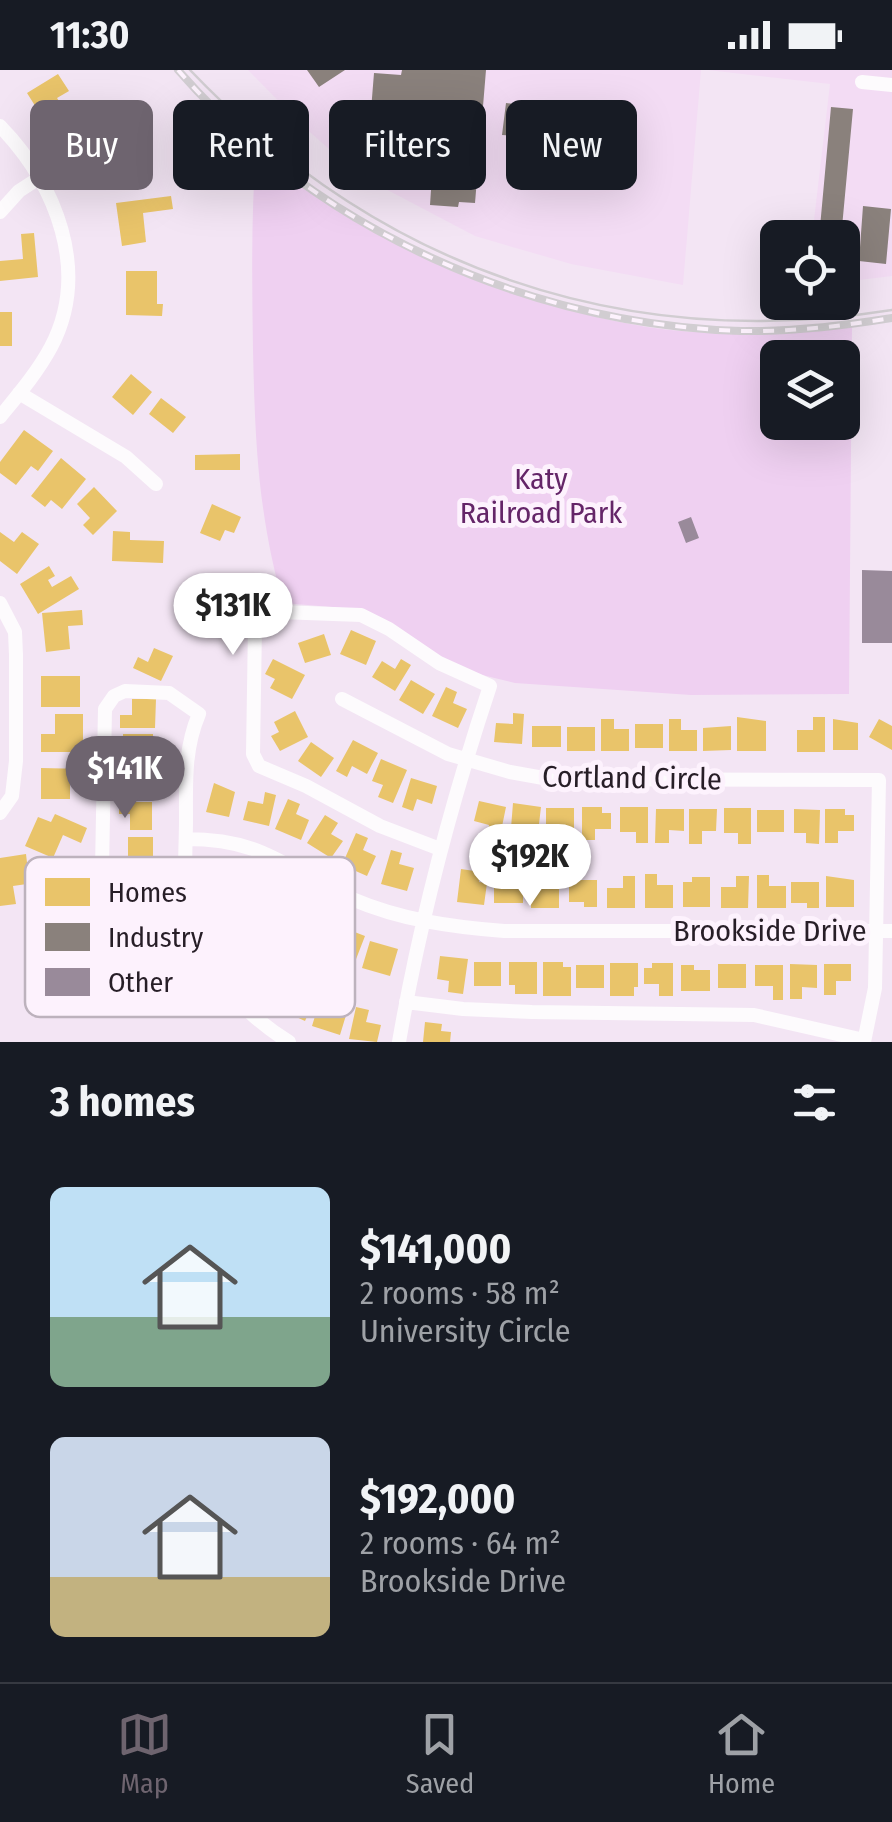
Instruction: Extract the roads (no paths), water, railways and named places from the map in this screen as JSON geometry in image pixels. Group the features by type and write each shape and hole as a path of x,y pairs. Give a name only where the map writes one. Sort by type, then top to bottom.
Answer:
{"street":[{"path":"862,82 892,85"},
{"path":"0,110 1,127 30,166"},
{"path":"0,212 30,184"},
{"path":"0,417 52,344 64,315 68,284 64,235 45,190"},
{"path":"19,393 126,458 156,484"},
{"path":"0,603 15,632 16,761 12,796 0,814"},
{"path":"399,1042 421,921 465,760 490,686 440,664 390,629 361,615 279,612 259,618 255,625 253,754 259,766 380,826 440,849"},
{"path":"103,857 105,708 124,690 169,693 199,714 187,750 187,857"},
{"name":"Cortland Circle","path":"342,700 410,737 465,760 549,778 879,780 876,930"},
{"name":"Brookside Drive","path":"186,839 219,839 252,847 271,857"},
{"name":"Brookside Drive","path":"355,900 421,921 504,931 892,931"},
{"path":"406,1002 532,1012 754,1014 864,1041 875,988 876,930"},
{"path":"256,1017 289,1042"}],"tram line":[{"path":"190,70 263,139 341,197 424,244 511,280 601,305 695,318 792,320 892,310"}],"railway":[{"path":"178,70 234,127 295,178 362,221 432,258 507,288 583,310 662,324 741,331 817,328 892,318"}],"park label":[{"name":"Katy Railroad Park","path":"541,496"}]}
